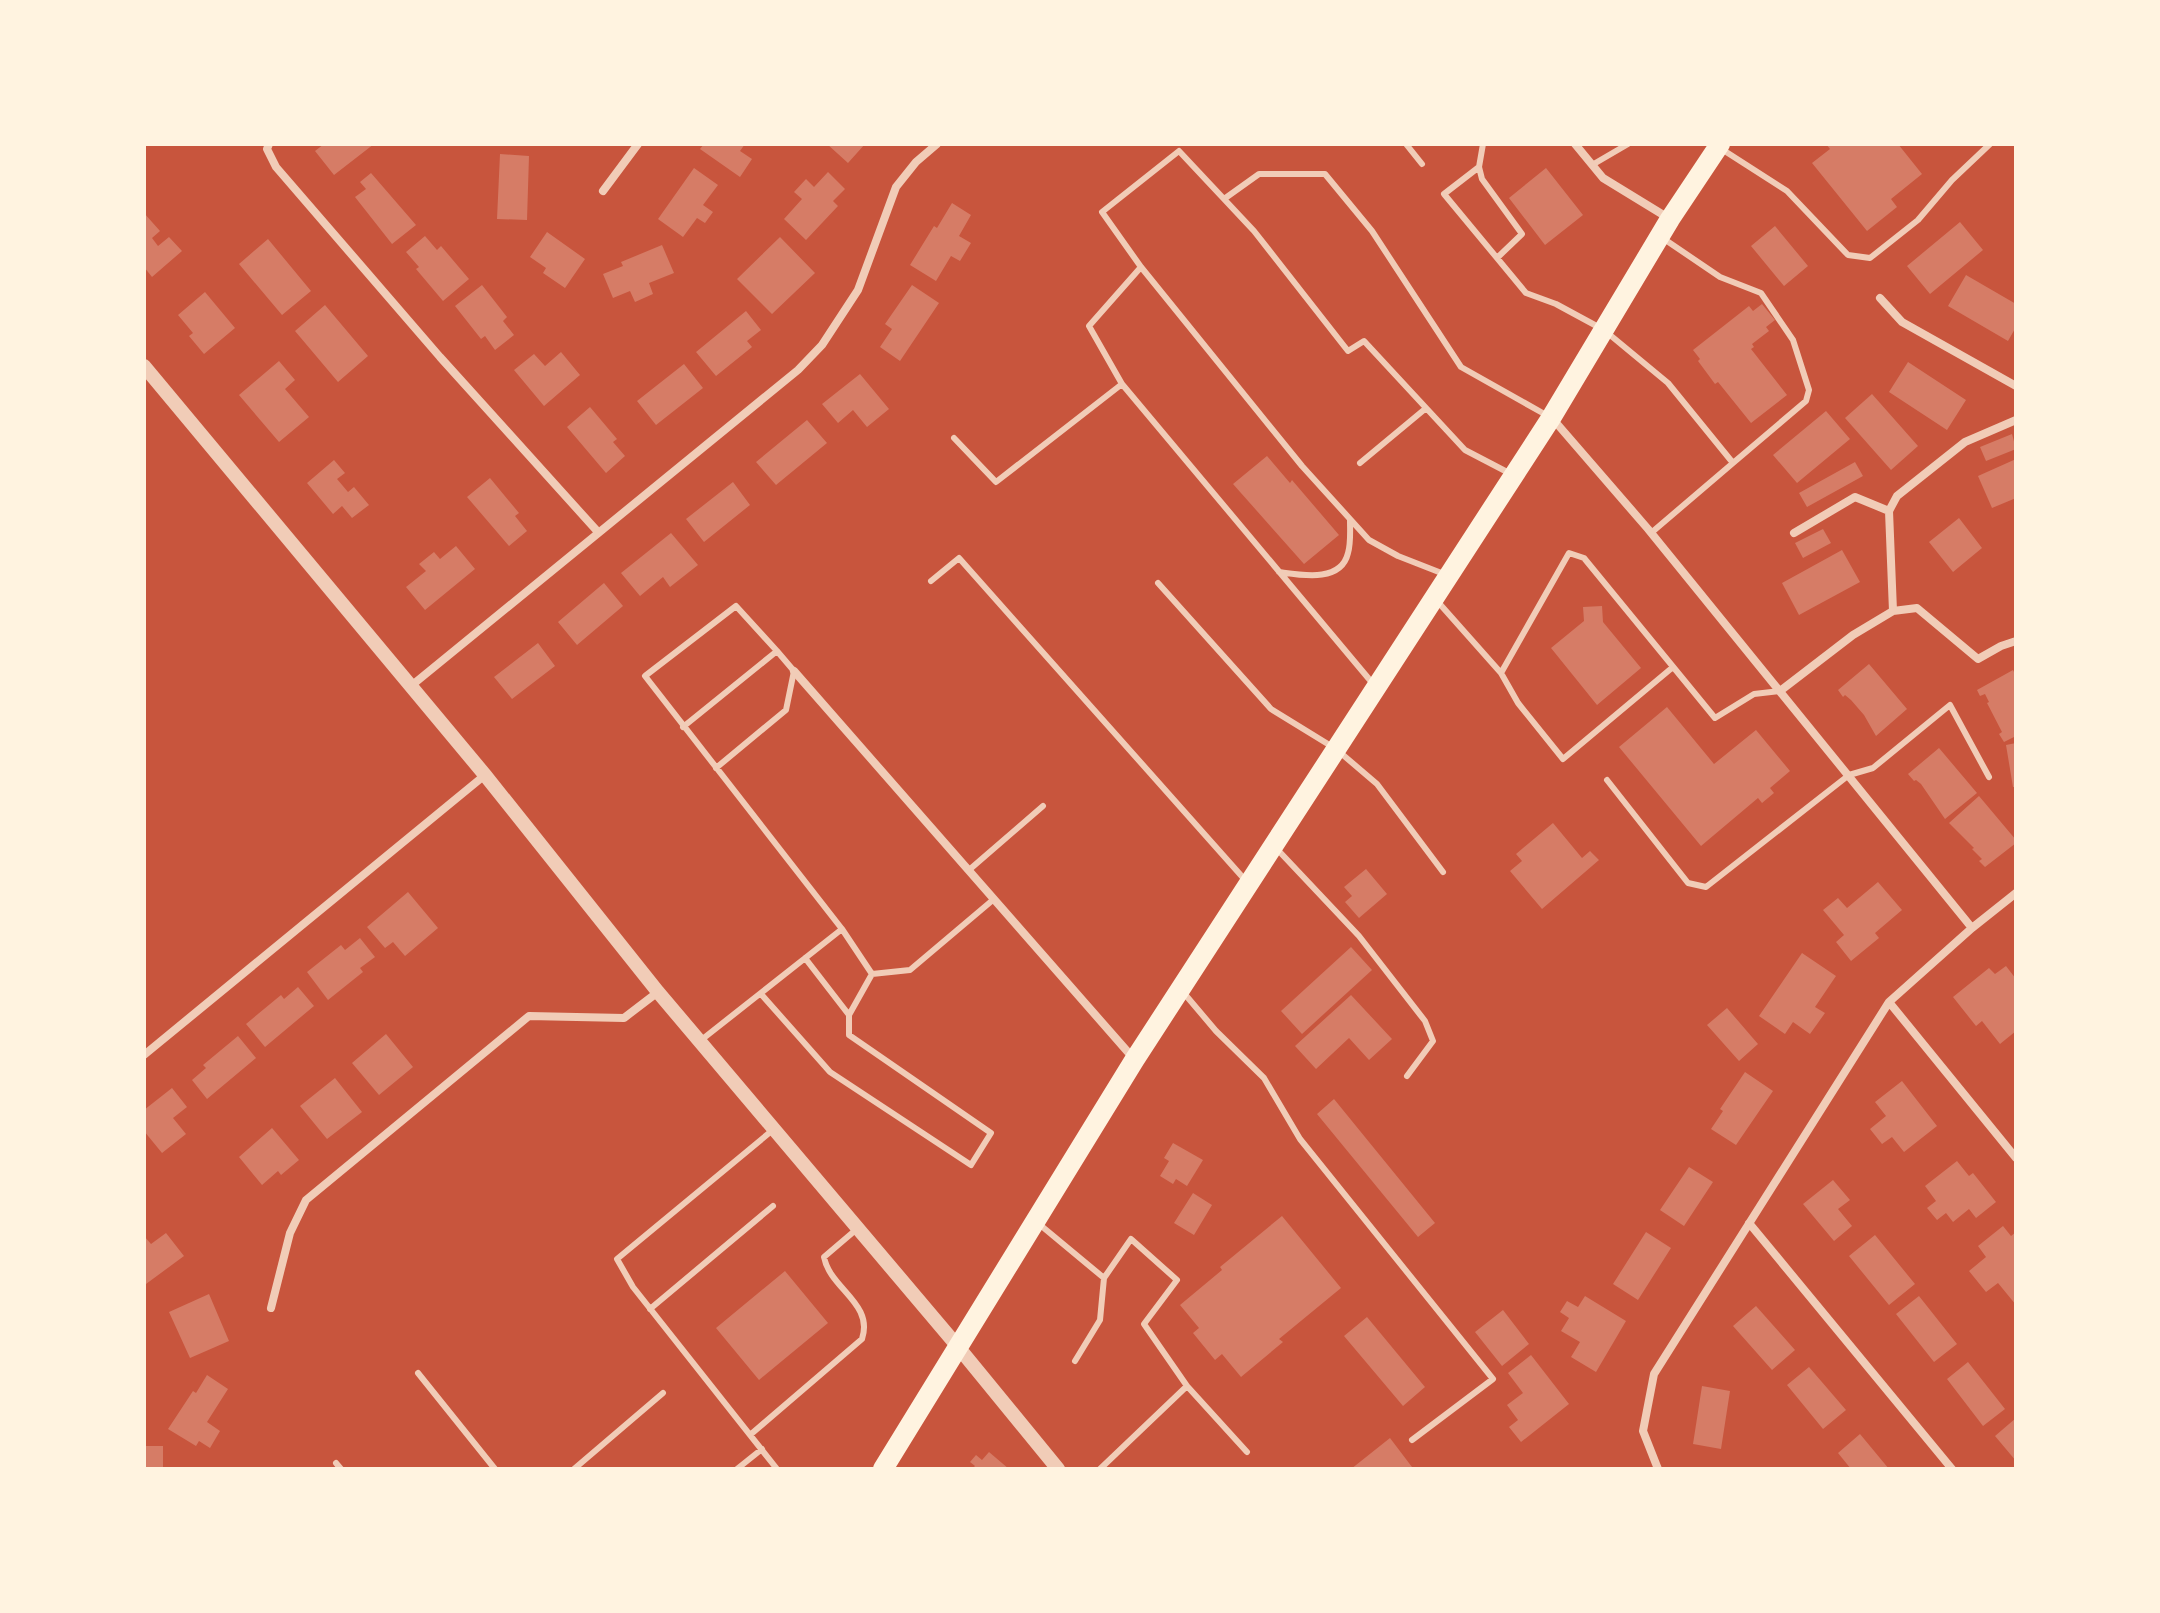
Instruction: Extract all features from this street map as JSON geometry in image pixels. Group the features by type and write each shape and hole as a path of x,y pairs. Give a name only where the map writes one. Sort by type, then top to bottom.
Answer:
{"main road":[{"path":"883,1469 1135,1059 1551,418 1665,228 1719,145"}],"street":[{"path":"603,191 638,144"},
{"path":"411,686 798,370 822,345 858,290 896,187 916,162 937,144"},
{"path":"1575,144 1603,178 1665,228"},
{"path":"268,146 276,167 419,333 598,532"},
{"path":"1880,298 1902,322 2016,386"},
{"path":"146,371 485,775 658,992 1058,1469"},
{"path":"1551,418 1651,533 1972,928"},
{"path":"1893,611 1889,511 1897,496 1965,442 2016,420"},
{"path":"1794,533 1855,497 1889,511"},
{"path":"1780,691 1853,635 1893,611 1917,608 1978,659 2016,641"},
{"path":"794,671 1135,1059"},
{"path":"144,1055 485,775"},
{"path":"1658,1469 1643,1431 1654,1374 1889,1002 2016,893"},
{"path":"271,1308 290,1233 306,1200 529,1016 624,1018 658,992"},
{"path":"1889,1002 2016,1158"},
{"path":"1749,1223 1952,1469"}],"lane":[{"path":"1406,144 1422,164"},
{"path":"1483,144 1479,167 1482,179 1522,234 1497,258"},
{"path":"1592,165 1628,144"},
{"path":"1719,145 1787,191 1848,255 1859,259 1870,258 1918,220 1952,180 1990,144"},
{"path":"1448,576 1398,556 1369,540 1302,466 1141,267 1102,212 1179,151 1254,231 1348,351 1364,341 1465,450 1514,475"},
{"path":"1479,167 1444,194 1526,293 1556,304 1604,330 1668,383 1733,463"},
{"path":"1224,199 1259,174 1325,174 1372,231 1461,367 1551,418"},
{"path":"1651,533 1806,401 1809,390 1793,340 1761,293 1720,277 1665,228"},
{"path":"1141,267 1089,326 1122,384 1376,688"},
{"path":"954,438 996,482 1122,384"},
{"path":"1360,463 1425,409"},
{"path":"1279,572 1316,577 1337,569 1348,556 1350,520"},
{"path":"1501,673 1569,553 1584,558 1715,718 1754,694 1780,691"},
{"path":"931,581 959,558 1249,884"},
{"path":"1158,583 1271,709 1336,749 1377,784 1443,872"},
{"path":"1434,598 1501,673 1518,703 1563,759 1673,667"},
{"path":"716,768 786,710 794,671 736,606 645,676 683,727 842,929 872,974"},
{"path":"683,727 777,651"},
{"path":"1607,780 1688,883 1706,887 1849,775 1873,768 1950,705 1989,777"},
{"path":"969,870 1043,806"},
{"path":"1274,845 1359,936 1425,1021 1433,1041 1407,1076"},
{"path":"872,974 910,970 994,899"},
{"path":"700,1041 842,929"},
{"path":"805,958 849,1015"},
{"path":"761,994 830,1072 971,1165 991,1133 849,1035 849,1015 872,974"},
{"path":"1180,989 1216,1031 1264,1078 1300,1139 1493,1379 1412,1440"},
{"path":"774,1129 617,1259 633,1287 777,1469"},
{"path":"650,1309 773,1206"},
{"path":"1036,1222 1104,1278"},
{"path":"750,1435 862,1339 866,1326 861,1310 826,1266 824,1257 858,1228"},
{"path":"1075,1361 1100,1320 1104,1278 1131,1239 1177,1280 1144,1324 1187,1386 1247,1452"},
{"path":"418,1373 495,1469"},
{"path":"1100,1469 1187,1386"},
{"path":"574,1469 663,1393"},
{"path":"737,1469 762,1449"}],"building":[{"path":"324,144 374,144 334,175 315,151"},
{"path":"704,144 745,144 740,151 752,159 740,177 700,149"},
{"path":"827,144 865,144 848,163"},
{"path":"1826,144 1898,144 1922,174 1891,199 1897,207 1867,231 1812,163 1830,149"},
{"path":"500,154 529,156 527,220 497,219"},
{"path":"694,168 718,185 703,205 713,212 705,223 697,218 683,237 658,219"},
{"path":"1546,168 1583,215 1545,245 1509,198"},
{"path":"828,172 845,189 833,201 838,206 806,240 784,219 802,199 794,192 806,179 814,187"},
{"path":"371,173 416,225 392,244 355,197 366,189 360,182"},
{"path":"952,203 971,215 959,236 971,243 960,261 951,256 936,281 910,265"},
{"path":"144,213 160,231 152,238 158,246 169,237 182,251 152,277 144,267"},
{"path":"1960,222 1983,250 1930,294 1907,266"},
{"path":"1775,226 1808,266 1784,286 1751,246"},
{"path":"547,232 585,259 565,288 543,273 546,268 530,257"},
{"path":"425,236 437,250 441,246 469,279 443,301 406,252"},
{"path":"780,237 815,273 772,314 737,279"},
{"path":"268,239 311,291 282,315 239,264"},
{"path":"662,245 674,273 649,283 653,294 635,302 630,291 613,298 603,274 623,266 621,262"},
{"path":"1966,275 2016,304 2016,327 2008,341 1948,306"},
{"path":"482,285 507,317 503,321 514,335 495,350 485,336 481,339 455,306"},
{"path":"912,285 939,303 900,361 880,347 892,329 885,324"},
{"path":"205,292 235,328 204,354 189,336 193,333 178,315"},
{"path":"1762,304 1775,320 1766,327 1769,331 1752,344 1754,347 1751,349 1787,395 1751,423 1718,382 1715,384 1693,350 1749,306 1753,311"},
{"path":"325,305 368,356 338,382 295,331"},
{"path":"746,311 761,330 747,341 752,347 716,376 696,352"},
{"path":"561,352 580,375 544,406 514,370 534,354 545,366"},
{"path":"279,361 295,380 285,389 309,417 279,442 239,395"},
{"path":"1908,362 1966,400 1947,430 1889,392"},
{"path":"684,364 703,388 656,425 637,401"},
{"path":"860,374 889,409 867,427 853,410 838,423 822,404"},
{"path":"1872,394 1918,446 1891,470 1845,418"},
{"path":"590,407 617,439 613,442 625,456 606,473 567,427"},
{"path":"1826,411 1850,439 1797,483 1773,455"},
{"path":"807,420 827,443 776,485 756,462"},
{"path":"2012,434 2016,449 1986,461 1980,447"},
{"path":"1267,456 1339,535 1304,564 1233,484"},
{"path":"2016,459 2016,498 1992,508 1978,476"},
{"path":"334,460 345,473 337,479 348,492 354,487 369,505 352,518 342,506 333,514 307,483"},
{"path":"1855,462 1863,476 1807,507 1799,493"},
{"path":"490,478 519,513 515,516 527,531 509,546 467,497"},
{"path":"733,482 750,505 704,542 686,519"},
{"path":"1959,518 1982,548 1953,572 1929,542"},
{"path":"1823,529 1831,543 1803,558 1795,543"},
{"path":"671,533 698,565 670,587 663,577 640,596 621,573"},
{"path":"456,546 475,569 425,610 406,587 426,571 419,564 434,552 440,559"},
{"path":"1842,550 1860,582 1799,615 1782,583"},
{"path":"604,583 623,606 577,645 558,622"},
{"path":"1602,606 1603,622 1641,668 1597,705 1551,648 1584,621 1583,607"},
{"path":"538,643 555,666 512,699 494,677"},
{"path":"1869,664 1907,709 1876,736 1864,715 1838,690"},
{"path":"2013,670 2016,676 2016,736 2004,742 1985,694 1980,696 1977,690"},
{"path":"1667,707 1714,764 1756,730 1790,771 1770,788 1774,793 1762,803 1758,798 1701,846 1619,747"},
{"path":"2016,743 2016,787 2013,787 2006,745"},
{"path":"1939,748 1977,793 1945,819 1921,784 1908,774"},
{"path":"1979,796 2016,840 1985,867 1974,848 1949,823"},
{"path":"1553,823 1582,858 1590,851 1599,860 1542,909 1510,871 1522,861 1516,854"},
{"path":"1366,869 1387,894 1359,918 1345,902 1352,896 1344,887"},
{"path":"1878,882 1902,910 1875,933 1879,938 1851,961 1836,942 1844,935 1823,910 1838,898 1847,908"},
{"path":"408,892 438,928 405,956 393,942 385,948 367,927"},
{"path":"360,938 375,957 360,968 363,972 328,1000 307,972 341,945 345,950"},
{"path":"1351,947 1372,970 1302,1034 1281,1011"},
{"path":"1802,953 1836,976 1815,1007 1825,1013 1810,1034 1793,1022 1785,1034 1759,1016"},
{"path":"2006,966 2016,979 2016,1031 2000,1044 1982,1021 1976,1026 1953,997 1989,968 1995,974"},
{"path":"298,987 314,1006 265,1047 246,1024 281,995 284,999"},
{"path":"1351,995 1392,1039 1369,1060 1349,1038 1316,1069 1295,1046"},
{"path":"1727,1008 1758,1044 1739,1061 1707,1025"},
{"path":"386,1034 413,1067 379,1095 352,1063"},
{"path":"238,1036 256,1058 207,1099 192,1080 206,1068 203,1065"},
{"path":"1745,1072 1773,1091 1736,1145 1711,1129 1723,1111 1720,1109"},
{"path":"335,1078 362,1112 327,1139 300,1106"},
{"path":"1902,1081 1937,1126 1904,1152 1892,1137 1882,1144 1870,1129 1886,1116 1875,1102"},
{"path":"172,1088 187,1107 173,1118 186,1134 162,1153 144,1131 144,1110"},
{"path":"1334,1099 1435,1223 1418,1237 1317,1114"},
{"path":"272,1128 299,1160 281,1175 278,1171 262,1185 239,1157"},
{"path":"1173,1143 1203,1160 1187,1186 1176,1179 1173,1184 1160,1176 1169,1161 1164,1158"},
{"path":"1957,1161 1969,1176 1973,1173 1996,1202 1976,1218 1969,1209 1953,1222 1946,1213 1937,1220 1927,1208 1936,1201 1925,1186"},
{"path":"1689,1167 1713,1182 1684,1226 1660,1210"},
{"path":"1833,1180 1850,1200 1838,1209 1852,1226 1834,1241 1803,1204"},
{"path":"1193,1193 1212,1205 1194,1235 1174,1223"},
{"path":"1282,1216 1341,1288 1279,1339 1283,1342 1241,1377 1222,1354 1215,1360 1193,1333 1199,1328 1180,1305"},
{"path":"2003,1226 2011,1236 2016,1232 2016,1305 1998,1283 1986,1292 1969,1271 1986,1257 1978,1246"},
{"path":"1646,1232 1671,1248 1638,1300 1613,1284"},
{"path":"166,1233 184,1256 146,1284 144,1236 151,1244"},
{"path":"1875,1235 1915,1284 1889,1305 1849,1256"},
{"path":"785,1271 828,1323 759,1380 716,1328"},
{"path":"209,1294 229,1341 190,1358 169,1312"},
{"path":"1585,1296 1626,1321 1596,1372 1571,1357 1580,1342 1561,1331 1569,1318 1560,1312 1567,1301 1578,1307"},
{"path":"1919,1296 1957,1344 1934,1362 1896,1314"},
{"path":"1756,1306 1795,1350 1772,1370 1733,1326"},
{"path":"1503,1310 1529,1344 1502,1366 1475,1332"},
{"path":"1367,1317 1425,1387 1403,1406 1344,1336"},
{"path":"1531,1355 1569,1404 1521,1442 1509,1427 1518,1420 1507,1405 1523,1393 1508,1373"},
{"path":"1968,1362 2005,1409 1983,1426 1947,1379"},
{"path":"1809,1367 1846,1410 1823,1429 1787,1385"},
{"path":"207,1375 228,1389 207,1422 220,1431 210,1448 199,1441 196,1446 168,1429"},
{"path":"1702,1386 1730,1391 1721,1449 1693,1444"},
{"path":"2016,1418 2016,1461 1995,1436"},
{"path":"1860,1434 1889,1469 1851,1469 1838,1453"},
{"path":"1390,1438 1412,1467 1351,1469"},
{"path":"144,1446 163,1446 163,1469 144,1469"},
{"path":"989,1452 1009,1469 972,1469 975,1466 970,1462 976,1455 982,1460"}]}
